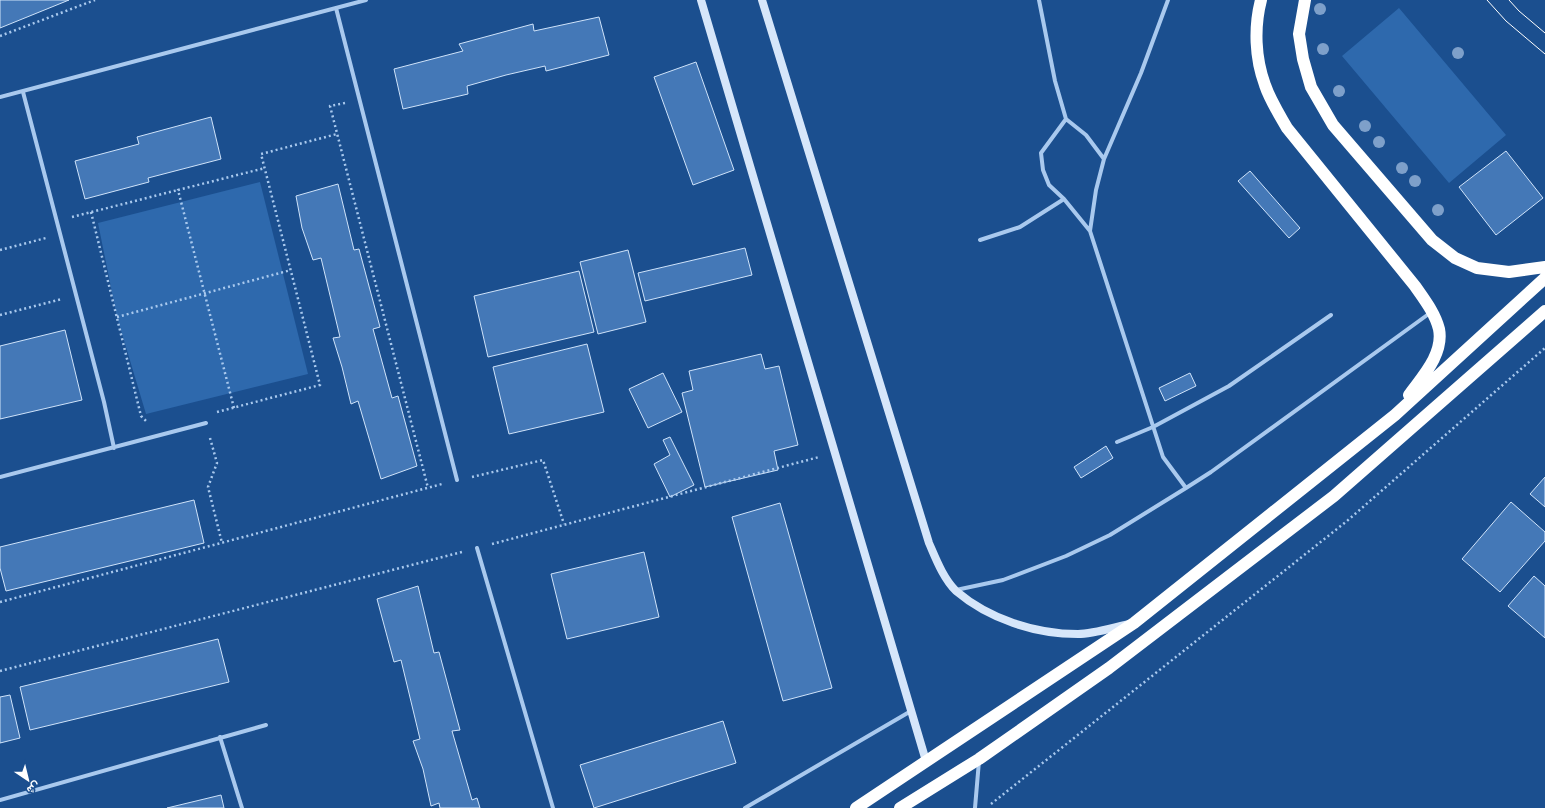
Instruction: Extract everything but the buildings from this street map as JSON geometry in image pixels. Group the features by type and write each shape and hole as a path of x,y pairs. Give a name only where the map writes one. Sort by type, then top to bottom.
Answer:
{"highway":[{"path":"1261,0 1258,14 1257,39 1259,62 1265,85 1280,116 1287,128 1320,170 1415,286 1432,312 1439,330 1438,349 1430,366 1394,415"},
{"path":"1305,0 1299,34 1303,59 1311,87 1333,125 1432,240 1455,258 1477,268 1509,272 1545,267"},
{"path":"856,808 1134,623 1394,415 1545,278"},
{"path":"900,808 979,759 1109,668 1334,496 1545,311"}],"street":[{"path":"0,97 366,0"},
{"path":"701,0 926,761"},
{"path":"762,0 929,543 941,572 956,590 983,609 1008,622 1047,631 1080,634 1134,623"},
{"path":"1039,0 1055,81 1066,119 1086,135 1104,158"},
{"path":"1090,230 1096,190 1104,158 1141,73 1168,0"},
{"path":"336,8 457,480"},
{"path":"23,92 104,402 114,448"},
{"path":"1066,119 1041,153 1043,170 1049,184 1064,199 1090,230 1163,457 1186,488"},
{"path":"980,240 1020,227 1064,199"},
{"path":"956,590 1003,580 1066,556 1110,535 1211,472 1432,312"},
{"path":"1117,442 1153,427 1229,386 1331,315"},
{"path":"0,477 206,423"},
{"path":"477,548 553,808"},
{"path":"746,808 911,710"},
{"path":"0,800 266,725"},
{"path":"220,738 242,808"},
{"path":"975,808 979,759"}],"path":[{"path":"0,36 95,0"},
{"path":"359,100 330,106 428,488"},
{"path":"222,543 208,487 217,463 204,416 320,385 261,154 337,134"},
{"path":"56,221 265,168"},
{"path":"178,190 234,408"},
{"path":"91,212 141,416 147,422 154,423"},
{"path":"0,250 60,235"},
{"path":"117,316 291,270"},
{"path":"0,315 76,296"},
{"path":"986,808 1347,521 1545,348"},
{"path":"0,671 477,548 835,453"},
{"path":"0,602 457,480 544,460 564,524"}],"shaded area":[{"path":"1399,8 1506,135 1449,183 1342,56"},
{"path":"260,182 308,374 146,414 117,317 98,223"}],"tram line":[{"path":"1487,0 1506,21 1545,54"},
{"path":"1509,0 1519,11 1545,33"}]}
